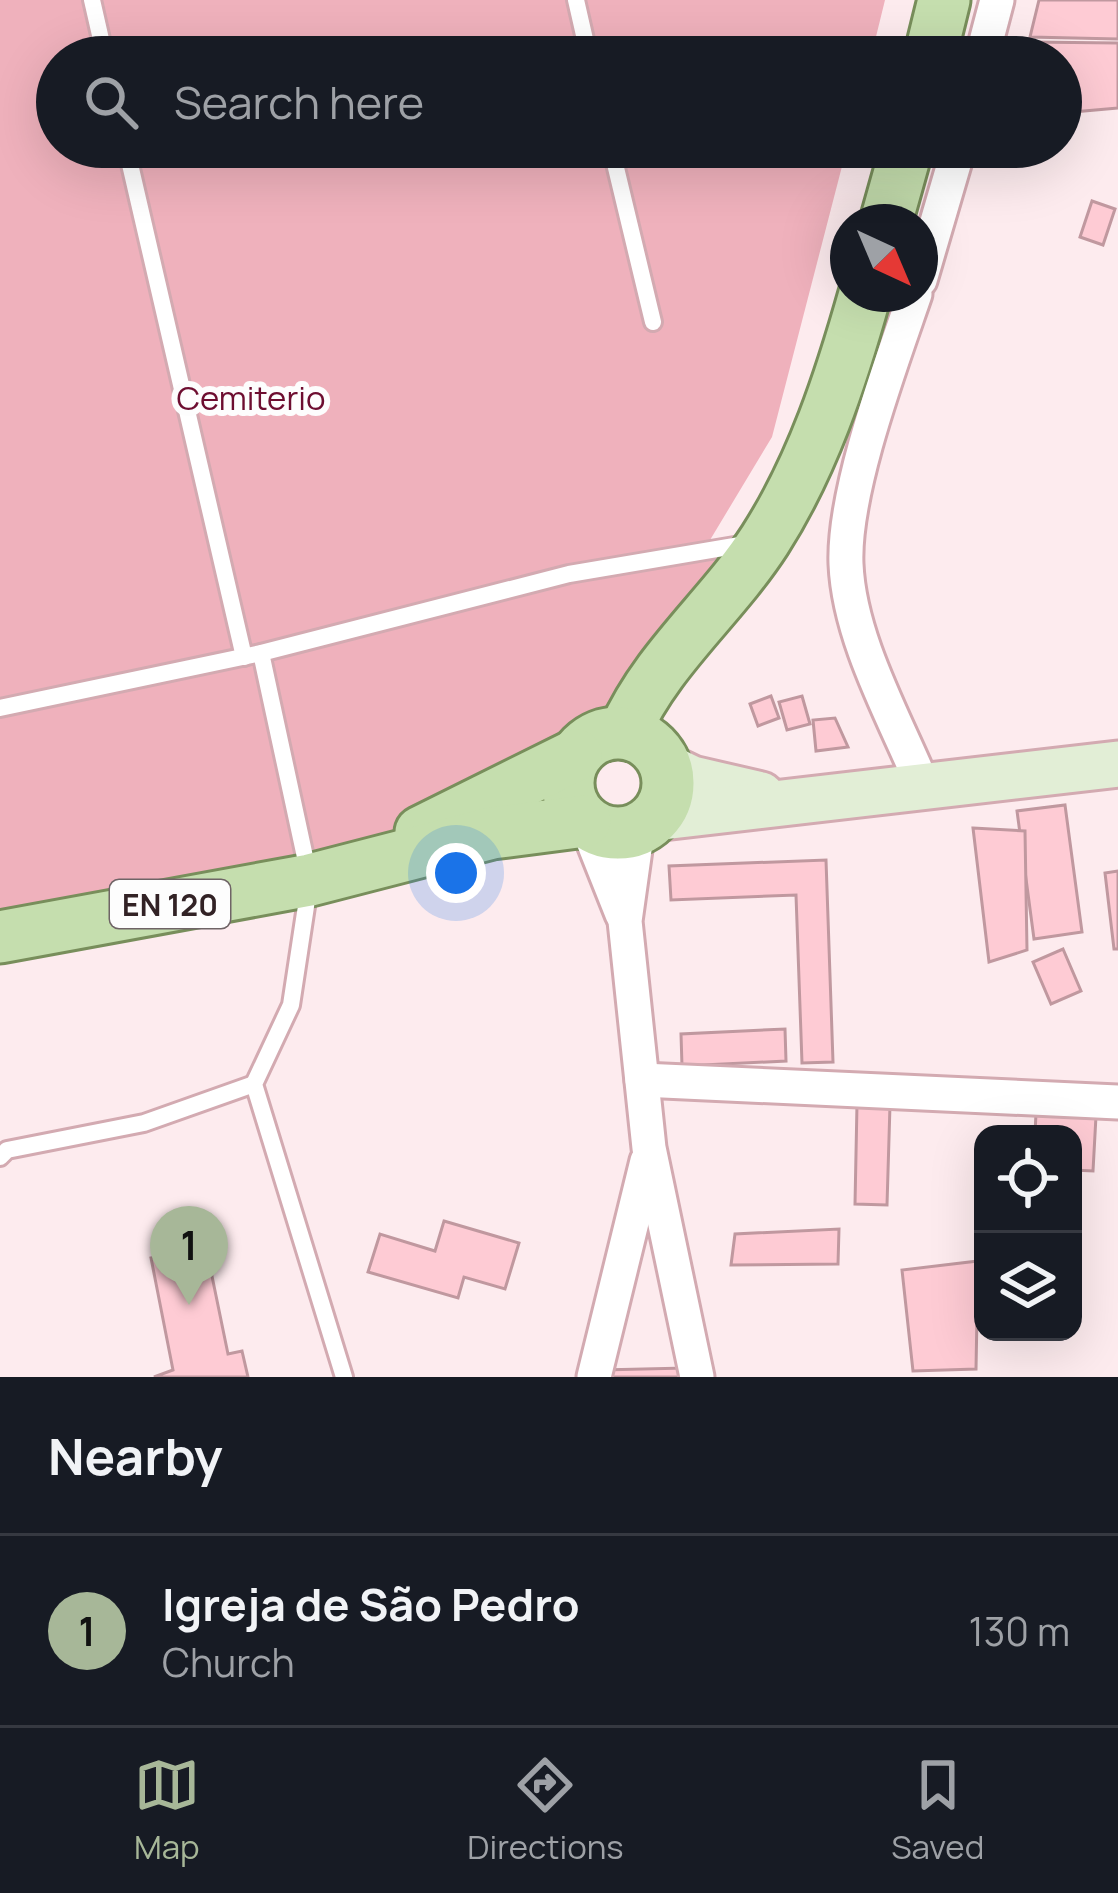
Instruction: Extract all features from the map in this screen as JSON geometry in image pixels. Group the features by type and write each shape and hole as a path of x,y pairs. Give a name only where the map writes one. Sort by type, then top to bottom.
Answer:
{"main road":[{"path":"935,36 944,0"},
{"path":"891,204 901,168"},
{"path":"646,823 667,793 649,749 642,691 764,540 807,461 842,376 861,312"},
{"name":"EN 120","path":"325,876 576,755 589,742 649,749"},
{"path":"576,755 568,790 585,821"},
{"name":"EN 120","path":"0,937 325,876 492,832 585,821 620,833 646,823"}],"street":[{"path":"988,36 997,0"},
{"path":"938,219 953,168"},
{"path":"909,312 882,389 846,563 859,627 922,784"},
{"path":"649,749 724,789 782,799"},
{"path":"625,921 646,823 782,799 1118,764"},
{"path":"585,821 625,921 650,1148 697,1377"},
{"path":"642,1080 1118,1102"},
{"path":"594,1377 650,1148"}],"lane":[{"path":"92,0 100,36"},
{"path":"575,0 584,36"},
{"path":"131,168 252,655 325,876 291,1006 254,1084 344,1377"},
{"path":"616,168 653,322"},
{"path":"0,708 252,655 569,574 764,540"},
{"path":"2,1150 144,1123 254,1084"}],"green space":[{"name":"Cemiterio","path":"0,0 885,0 876,36 36,36 36,168 842,168 772,437 704,550 765,540 606,734 429,828 0,937"}],"building":[{"path":"1039,0 1118,0 1118,39 1030,36"},
{"path":"1082,43 1118,43 1118,108 1082,111"},
{"path":"1092,201 1115,209 1103,245 1080,237"},
{"path":"771,696 779,718 758,726 750,704"},
{"path":"802,696 810,724 787,730 779,702"},
{"path":"835,718 848,747 816,751 813,720"},
{"path":"1065,805 1082,932 1034,939 1017,811"},
{"path":"973,828 1025,831 1027,950 989,962"},
{"path":"826,860 833,1062 802,1063 796,895 671,900 669,866"},
{"path":"1118,871 1118,949 1114,949 1105,873"},
{"path":"1063,949 1081,991 1051,1004 1033,962"},
{"path":"785,1029 786,1061 682,1066 681,1034"},
{"path":"857,1104 890,1105 887,1205 855,1204"},
{"path":"1036,1113 1096,1116 1093,1171 1082,1170 1082,1125 1035,1125"},
{"path":"444,1221 519,1243 505,1289 464,1277 458,1298 368,1272 380,1234 435,1251"},
{"path":"839,1229 838,1264 731,1265 735,1234"},
{"path":"206,1247 228,1354 242,1351 248,1377 154,1377 173,1370 151,1258"},
{"path":"974,1261 976,1369 913,1371 902,1270"},
{"path":"685,1368 685,1377 603,1377 602,1370"}],"place":[{"name":"Igreja de São Pedro","path":"189,1305"}]}
